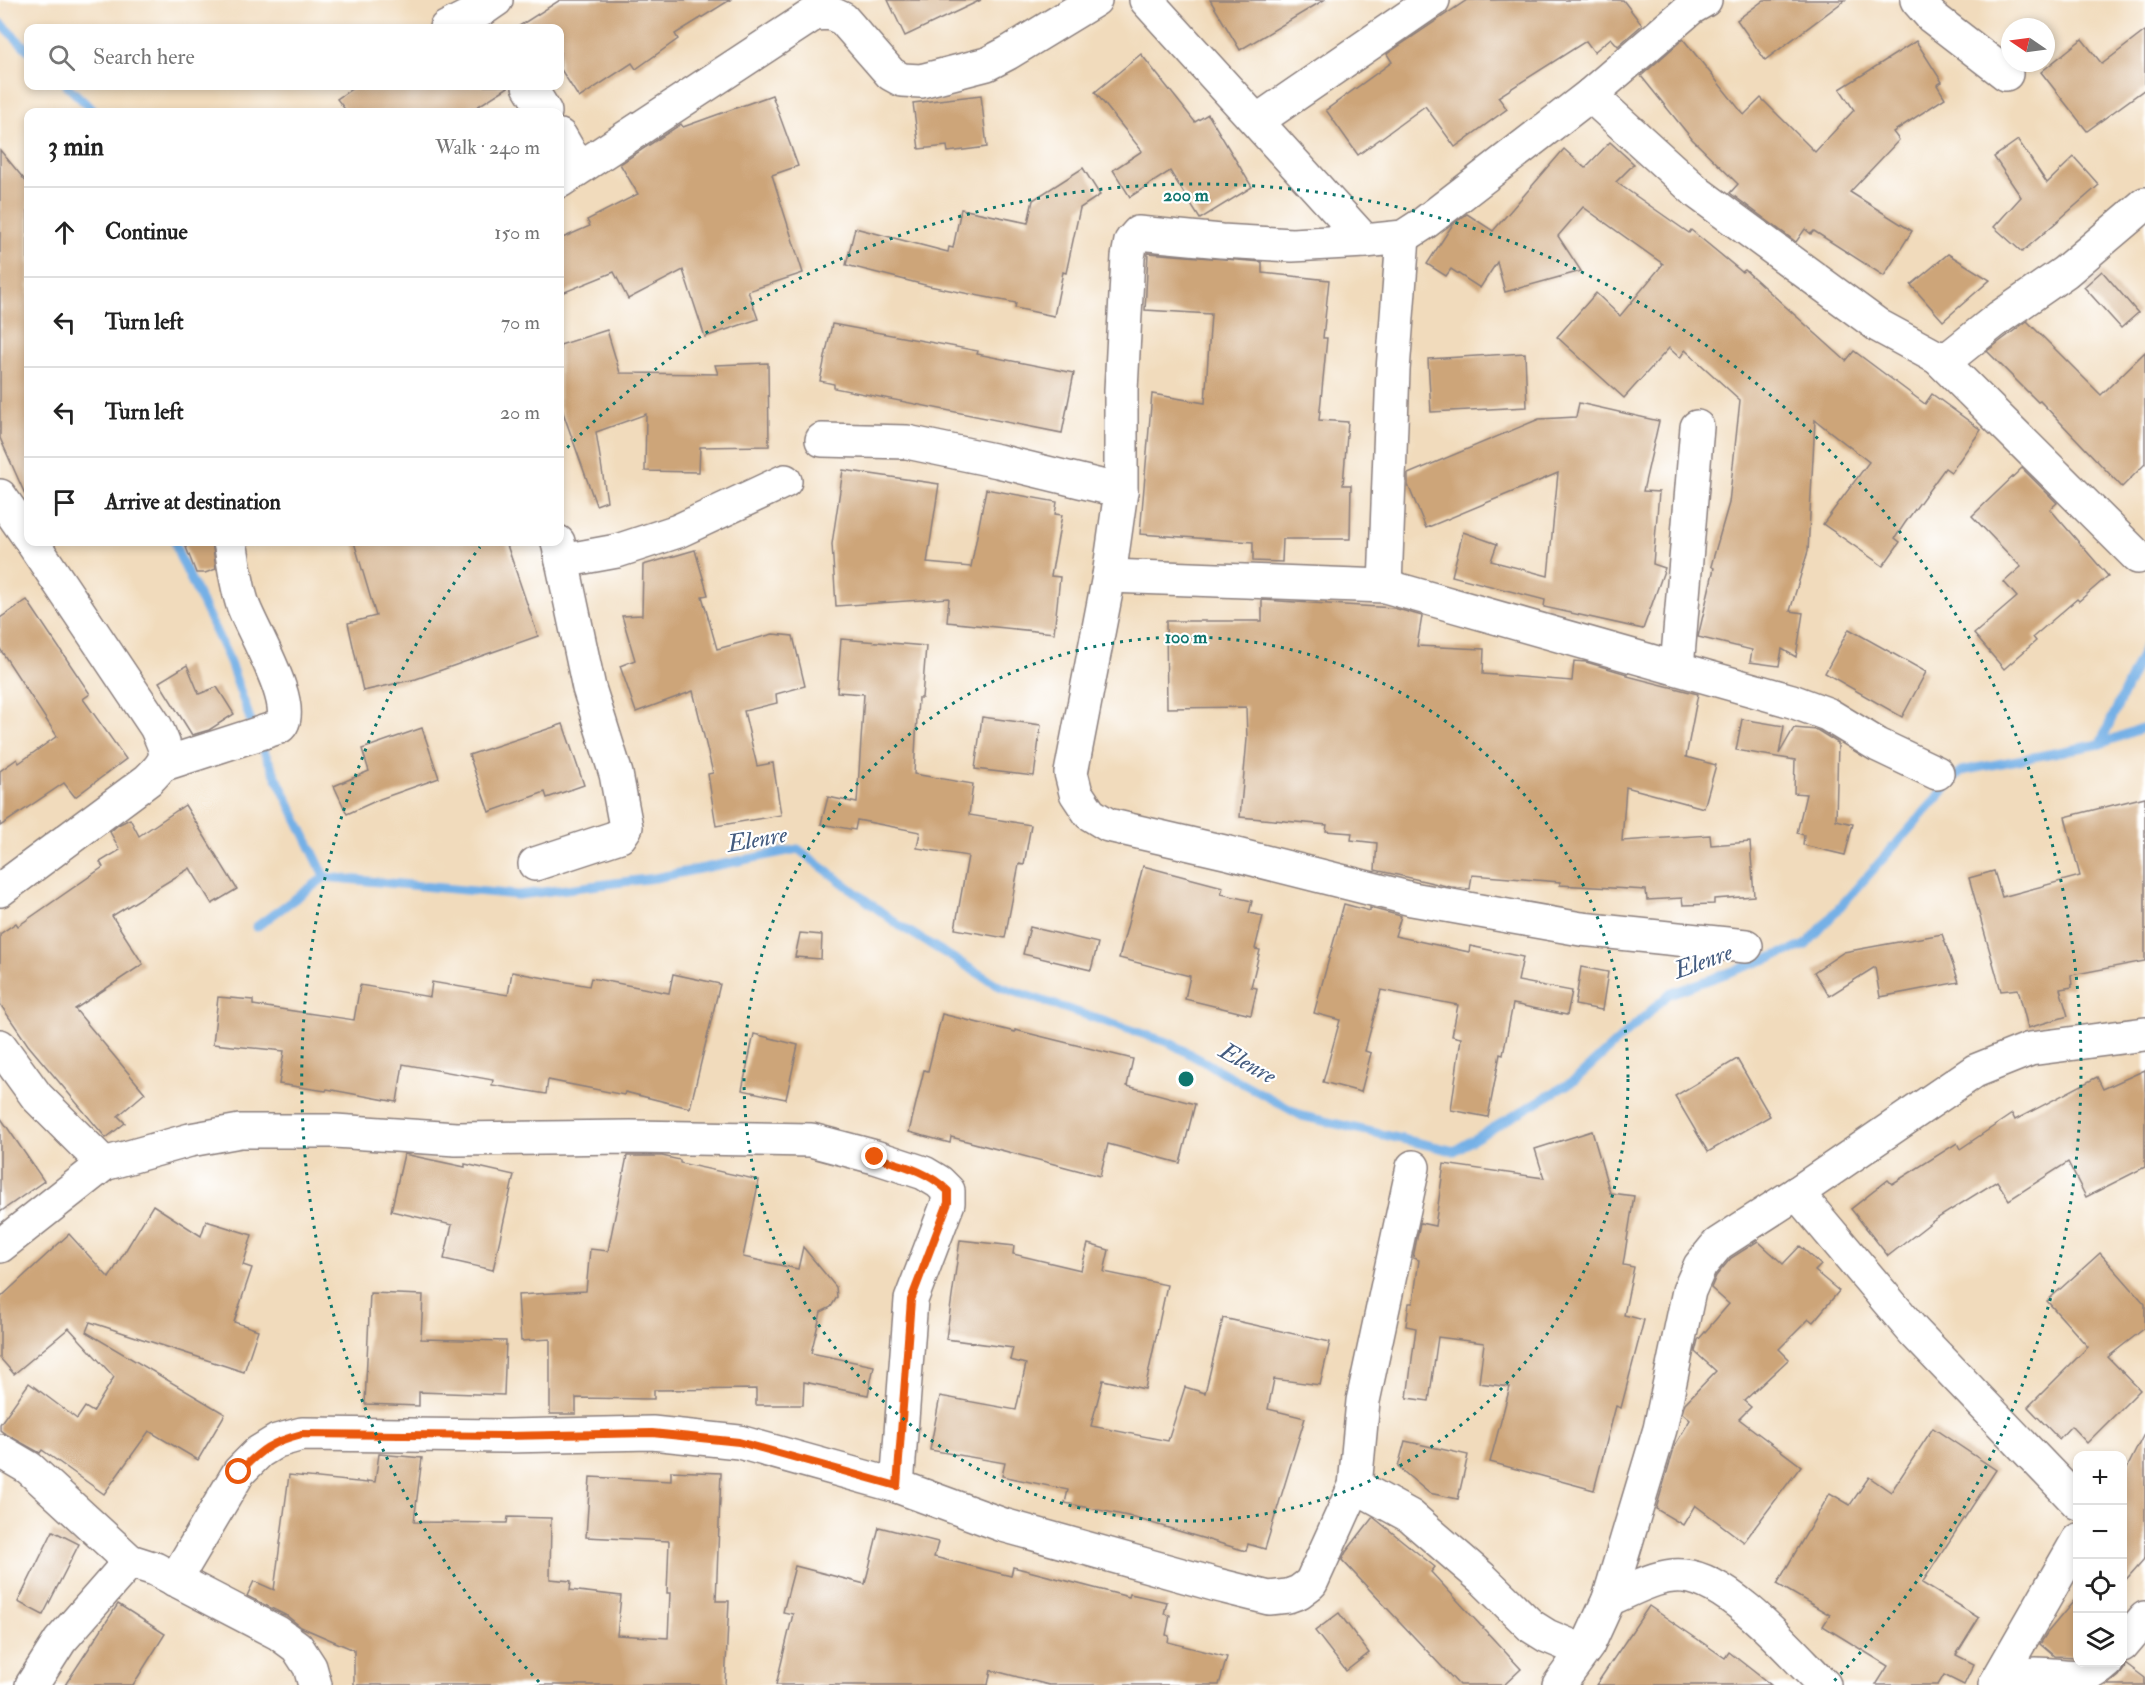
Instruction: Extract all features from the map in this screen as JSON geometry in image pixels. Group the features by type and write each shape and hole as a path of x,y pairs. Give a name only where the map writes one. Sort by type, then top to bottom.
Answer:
{"street":[{"path":"564,153 569,174 814,14 830,13 843,19 891,74 902,80 921,81 987,64 1095,0"},
{"path":"1146,0 1365,241"},
{"path":"1257,121 1433,0"},
{"path":"1705,0 1691,8 1590,95 1403,237 1292,244 1221,241 1138,232 1131,241 1128,257 1121,390 1121,491 1109,576 1071,773 1076,793 1090,813 1108,825 1412,899 1581,929 1746,946"},
{"path":"1917,0 1932,17 2006,74"},
{"path":"455,24 488,9"},
{"path":"531,90 543,108"},
{"path":"1590,95 1698,193 1880,326 1938,358 2138,557"},
{"path":"1938,358 1950,357 2000,317 2065,272 2145,204"},
{"path":"1385,586 1393,370 1403,237"},
{"path":"1677,668 1697,427"},
{"path":"822,440 907,442 1121,491"},
{"path":"535,864 620,836 626,827 616,774 589,688 560,551 617,551 678,531 785,481"},
{"path":"0,496 24,530"},
{"path":"35,546 156,727 166,748 164,764"},
{"path":"0,890 148,780 164,764 279,727 284,723 286,717 282,692 243,604 231,546"},
{"path":"1109,576 1385,586 1792,701 1827,714 1878,745 1937,773"},
{"path":"1559,1685 1583,1651 1609,1599 1660,1429 1689,1291 1700,1266 1718,1244 1975,1071 2030,1049 2145,1034"},
{"path":"0,1046 37,1097 105,1164"},
{"path":"0,1246 105,1164 190,1140 240,1131 335,1131 456,1139 631,1137 811,1140 875,1157 924,1173 948,1191 948,1203 911,1300 897,1486"},
{"path":"175,1580 239,1472 259,1452 277,1441 302,1434 507,1436 652,1433 739,1442 897,1486 1003,1525 1269,1598 1288,1596 1299,1592 1311,1583 1355,1486 1363,1401 1413,1167"},
{"path":"1797,1192 1914,1332 2073,1498"},
{"path":"0,1451 29,1468 129,1561 155,1569 278,1633 297,1647 310,1667 315,1685"},
{"path":"1355,1486 1410,1516 1482,1578 1531,1626 1547,1636 1583,1651"},
{"path":"1995,1685 2073,1549"},
{"path":"32,1685 60,1641 129,1561"},
{"path":"1609,1599 1664,1577 1683,1575 1706,1580 1756,1616 1824,1685"},
{"path":"2127,1639 2145,1618"},
{"path":"2004,1685 2034,1674 2068,1680 2084,1679 2102,1667"}],"building":[{"path":"560,0 730,0 675,34 678,39 636,69 632,63 579,98 564,74 564,24 522,24"},
{"path":"888,0 981,0 905,36"},
{"path":"1210,0 1324,0 1240,50"},
{"path":"1467,0 1623,0 1642,25 1618,46 1611,38 1594,52 1586,41 1498,97 1507,109 1455,147 1425,106 1358,155 1326,110 1392,62 1387,54"},
{"path":"1764,0 1845,0 1765,60 1737,20"},
{"path":"2145,31 2145,89 2087,131 2041,72 2055,72 2055,61 2082,39 2102,64"},
{"path":"1683,39 1744,115 1761,98 1815,152 1854,110 1840,89 1916,41 1942,82 1937,85 1945,98 1893,132 1899,140 1850,192 1912,231 1884,276 1814,231 1811,234 1805,229 1796,242 1730,193 1738,184 1692,139 1641,76"},
{"path":"1141,54 1195,122 1208,114 1252,187 1200,219 1170,171 1130,197 1113,170 1142,151 1095,92"},
{"path":"350,90 504,90 475,108 344,108 337,99"},
{"path":"772,95 798,166 772,175 803,273 748,291 758,319 705,337 683,270 628,299 614,272 564,292 564,237 590,226 587,220 638,194 620,164 681,124 683,127"},
{"path":"981,95 987,147 948,152 947,146 919,149 913,103"},
{"path":"2018,140 2047,183 2074,157 2099,185 2022,252 1994,227 2021,197 1994,157"},
{"path":"1610,142 1634,164 1616,182 1689,233 1691,230 1742,272 1745,270 1846,361 1854,351 1925,404 1932,394 1981,430 1951,472 1945,468 1905,523 1895,538 1900,542 1883,566 1823,524 1869,462 1815,420 1808,551 1790,611 1803,613 1796,657 1782,649 1779,666 1750,662 1752,650 1698,637 1714,568 1711,566 1729,503 1740,400 1685,350 1680,358 1669,348 1624,398 1557,337 1596,293 1620,316 1663,264 1583,207 1558,236 1581,271 1505,292 1497,262 1480,288 1451,269 1446,276 1427,264 1453,224 1467,214 1493,231 1564,149 1585,168"},
{"path":"0,150 24,179 24,492 0,438"},
{"path":"1083,168 1100,195 1080,208 1054,316 1015,308 1016,303 929,286 846,265 855,228 948,252 949,247 953,248 961,209 1028,223 1033,200"},
{"path":"1148,253 1262,262 1262,273 1329,280 1323,338 1327,338 1319,420 1348,422 1343,485 1351,485 1350,539 1283,539 1282,562 1253,561 1253,542 1140,534 1152,394 1205,403 1211,314 1145,310"},
{"path":"1948,254 1990,280 1943,321 1911,285"},
{"path":"2102,271 2138,313 2121,328 2084,287"},
{"path":"2027,321 2101,395 2145,352 2145,464 2122,487 2040,401 2038,402 1987,351"},
{"path":"832,324 978,351 977,354 1074,373 1062,433 834,388 834,384 820,381"},
{"path":"607,330 620,373 718,374 715,365 768,363 769,446 700,447 699,472 645,471 646,414 596,432 607,501 596,505 564,415 564,344"},
{"path":"1525,353 1527,407 1431,412 1428,359"},
{"path":"1579,403 1659,421 1643,491 1659,492 1653,564 1665,568 1643,629 1544,607 1545,600 1452,576 1463,532 1497,544 1491,561 1548,576 1558,473 1426,528 1408,485 1408,474 1539,419 1576,417"},
{"path":"2022,468 2057,503 2050,509 2108,576 2033,637 2036,641 2004,669 1974,634 2017,597 2004,582 2021,567 1972,516"},
{"path":"843,470 939,484 927,563 971,567 986,489 1057,502 1055,514 1062,515 1051,576 1060,577 1054,633 947,622 949,598 836,606 832,544"},
{"path":"186,546 213,546 216,569 196,573"},
{"path":"355,546 507,546 538,636 416,679 363,691 348,623 376,616"},
{"path":"695,550 708,595 702,596 717,649 773,634 793,636 805,686 776,694 777,703 744,711 757,766 773,763 781,815 716,826 708,774 713,773 693,691 636,712 620,666 635,660 622,616 642,615 643,565"},
{"path":"27,600 90,694 83,699 126,759 75,797 64,783 0,826 0,771 17,759 19,763 57,736 0,649 0,618"},
{"path":"1262,600 1394,608 1422,616 1417,646 1484,649 1483,674 1572,681 1574,661 1586,662 1627,674 1627,676 1698,694 1686,757 1716,765 1704,808 1626,787 1622,841 1710,835 1711,845 1750,842 1754,896 1714,899 1714,904 1683,905 1682,898 1647,900 1646,890 1560,885 1560,882 1472,875 1470,889 1451,887 1375,870 1377,843 1351,840 1352,833 1326,831 1327,825 1240,817 1247,739 1246,707 1167,708 1166,621 1262,621"},
{"path":"1849,629 1926,672 1902,717 1825,673"},
{"path":"841,639 926,646 922,698 918,698 914,774 973,784 969,815 1031,825 1024,865 1019,864 1005,938 955,929 968,856 917,848 920,832 857,820 855,830 821,824 828,797 857,803 864,694 837,692"},
{"path":"187,665 199,694 217,687 234,714 209,730 192,735 159,682"},
{"path":"982,717 1041,725 1034,776 975,769"},
{"path":"1742,719 1784,726 1779,754 1794,728 1817,730 1838,743 1836,820 1853,824 1845,855 1803,845 1804,835 1797,833 1806,794 1794,793 1795,760 1736,750"},
{"path":"563,724 584,785 547,798 545,792 489,812 469,755"},
{"path":"422,728 439,778 380,799 347,814 334,786 369,771 362,749"},
{"path":"2145,797 2145,961 2071,975 2072,987 2060,989 2068,1016 2028,1028 2018,989 2001,991 1969,878 1994,871 2002,897 2080,876 2065,817"},
{"path":"185,805 237,889 212,904 190,868 112,916 143,964 75,1009 145,1093 118,1116 125,1123 106,1138 28,1045 0,1004 0,934 16,923 18,926 103,867 100,862 120,850 110,832 118,825 130,819 139,836"},
{"path":"1143,866 1223,887 1221,894 1252,901 1249,913 1263,916 1255,949 1260,950 1251,987 1257,988 1251,1015 1185,999 1190,976 1119,958"},
{"path":"1344,904 1401,916 1395,936 1469,952 1470,946 1523,957 1518,981 1572,991 1567,1015 1513,1004 1503,1055 1500,1054 1488,1117 1451,1110 1461,1038 1452,1036 1458,1005 1381,990 1365,1051 1371,1053 1361,1092 1323,1082 1340,1020 1314,1013"},
{"path":"1030,927 1098,943 1091,970 1023,954"},
{"path":"800,933 822,935 821,959 795,957"},
{"path":"1942,934 1959,982 1880,997 1875,967 1829,996 1814,972 1844,952"},
{"path":"1581,967 1608,972 1602,1010 1575,1005"},
{"path":"512,972 589,986 591,978 669,993 673,974 720,984 690,1108 625,1092 624,1095 548,1080 546,1094 492,1085 493,1080 403,1064 397,1102 327,1089 326,1091 279,1084 284,1051 213,1044 218,997 253,1000 253,1005 354,1020 360,985 430,997 432,982 508,995"},
{"path":"942,1014 1133,1059 1127,1086 1195,1104 1180,1163 1108,1144 1100,1176 951,1137 950,1143 909,1132 924,1070 928,1071"},
{"path":"754,1034 798,1045 786,1099 742,1090"},
{"path":"1737,1059 1770,1116 1708,1152 1675,1096"},
{"path":"2145,1070 2145,1167 2086,1197 2068,1162 2009,1200 1997,1181 1933,1221 1888,1256 1851,1209 1888,1180 1892,1184 1957,1143 1960,1149 2012,1114 2015,1120 2097,1077 2103,1089"},
{"path":"0,1117 44,1181 0,1212"},
{"path":"1592,1131 1610,1193 1634,1196 1623,1265 1634,1267 1624,1315 1644,1320 1621,1408 1616,1406 1594,1490 1490,1462 1510,1387 1479,1383 1484,1343 1438,1337 1429,1401 1407,1398 1416,1328 1406,1326 1409,1303 1413,1303 1419,1260 1413,1258 1420,1223 1435,1226 1444,1164 1544,1178 1535,1149"},
{"path":"404,1154 514,1175 493,1270 444,1259 452,1225 391,1211"},
{"path":"627,1156 662,1156 680,1160 680,1163 759,1180 743,1257 798,1269 803,1247 836,1287 837,1297 831,1307 821,1312 811,1353 874,1366 868,1395 804,1382 803,1405 756,1405 756,1389 654,1390 654,1399 576,1398 576,1414 550,1414 550,1339 521,1341 518,1295 586,1291 590,1249 608,1251"},
{"path":"153,1205 201,1236 206,1221 252,1235 243,1265 252,1268 234,1322 258,1330 244,1372 90,1322 86,1332 225,1414 198,1460 149,1431 104,1494 42,1450 40,1453 4,1433 0,1430 0,1424 29,1383 77,1419 85,1407 93,1412 114,1377 69,1328 14,1374 0,1358 0,1298 69,1234 109,1278"},
{"path":"960,1240 1014,1246 1013,1254 1081,1270 1088,1244 1109,1250 1104,1272 1167,1285 1145,1389 1103,1380 1091,1426 1168,1441 1185,1387 1205,1393 1223,1318 1330,1342 1320,1385 1274,1379 1268,1409 1305,1418 1265,1549 1248,1544 1246,1551 1128,1516 1065,1503 1068,1490 1002,1476 1005,1463 930,1450 940,1396 1016,1410 1026,1364 1010,1360 1013,1348 946,1339"},
{"path":"1758,1241 1783,1264 1800,1246 1821,1265 1815,1271 1839,1291 1813,1322 1809,1319 1779,1349 1789,1359 1744,1401 1751,1407 1739,1419 1801,1466 1744,1542 1695,1505 1683,1525 1656,1509 1675,1445 1690,1420 1682,1413 1685,1403 1716,1371 1695,1352 1698,1340 1729,1304 1711,1288 1716,1276 1731,1258"},
{"path":"2100,1253 2145,1304 2145,1328 2108,1357 2140,1390 2087,1443 2071,1426 2059,1439 2028,1407 2088,1347 2047,1301"},
{"path":"370,1293 423,1295 421,1339 506,1341 504,1395 419,1392 419,1406 365,1404"},
{"path":"1933,1428 1996,1470 1922,1583 1979,1618 1956,1655 1974,1664 1964,1685 1944,1675 1938,1685 1876,1685 1888,1666 1823,1626 1830,1615 1777,1584 1830,1493 1850,1505 1869,1477 1891,1492"},
{"path":"2145,1432 2145,1558 2127,1578 2127,1505 2127,1468"},
{"path":"1405,1441 1468,1455 1458,1499 1429,1493 1398,1467"},
{"path":"379,1454 422,1458 414,1522 507,1523 508,1517 551,1518 550,1579 571,1581 570,1590 621,1596 617,1635 668,1638 669,1541 586,1537 590,1477 671,1481 671,1471 721,1473 716,1601 729,1601 725,1685 354,1685 354,1650 301,1627 287,1616 247,1596 254,1581 274,1590 289,1475 375,1482"},
{"path":"1373,1517 1435,1567 1431,1572 1521,1669 1504,1685 1459,1685 1342,1560"},
{"path":"879,1527 938,1542 934,1557 1011,1576 1013,1567 1129,1597 1130,1594 1167,1602 1164,1614 1170,1615 1166,1635 1169,1636 1168,1642 1227,1657 1219,1685 1049,1685 991,1670 988,1685 776,1685 793,1614 783,1612 795,1566 865,1584"},
{"path":"53,1531 79,1544 43,1615 18,1602"},
{"path":"2073,1602 2073,1657 2054,1656 2040,1644"},
{"path":"118,1604 165,1634 133,1685 65,1685"},
{"path":"1649,1606 1725,1658 1729,1652 1771,1685 1596,1685"},
{"path":"1339,1613 1369,1653 1346,1671 1315,1631"},
{"path":"2127,1664 2145,1678 2145,1685 2108,1685"}],"waterway":[{"path":"0,23 24,46"},
{"path":"71,90 91,108"},
{"path":"176,546 228,657 255,733 325,877"},
{"path":"2100,744 2145,647"},
{"name":"Elenre","path":"256,927 325,877 518,895 655,878 798,849 900,926 1001,987 1170,1043 1302,1116 1454,1151 1575,1080 1669,994 1806,945 1961,771 2100,744 2145,727"}],"route":[{"path":"239,1472 259,1452 277,1441 302,1434 507,1436 652,1433 739,1442 897,1486 911,1300 948,1203 948,1191 924,1173 875,1157"}]}
